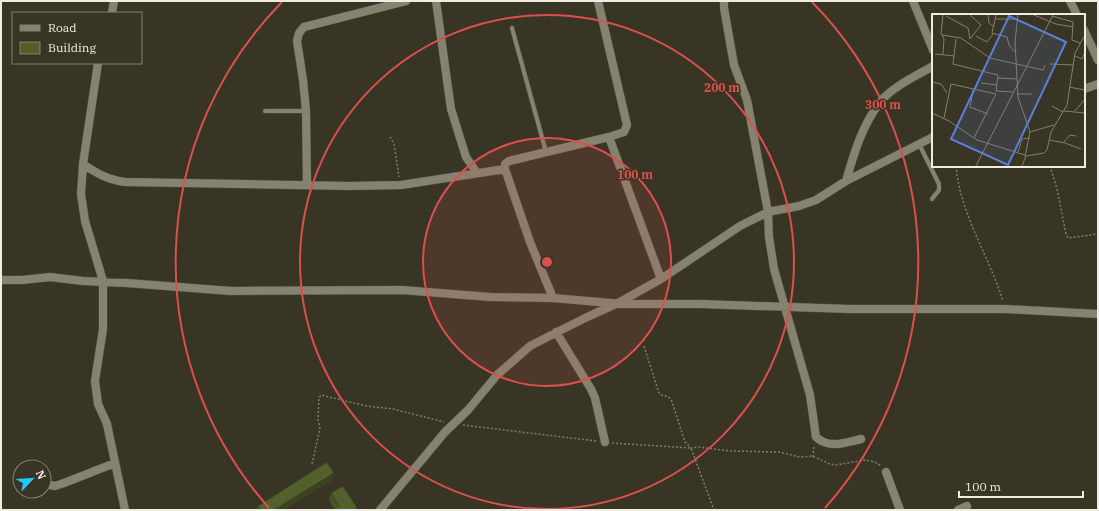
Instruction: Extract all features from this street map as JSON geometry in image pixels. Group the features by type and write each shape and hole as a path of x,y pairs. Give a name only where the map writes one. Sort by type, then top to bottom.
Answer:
{"street":[{"path":"112,12 114,1"},
{"path":"307,186 306,111 297,41 299,33 304,27 406,1"},
{"path":"436,1 451,109 466,156 477,173"},
{"path":"553,298 530,242 505,169 505,164 509,161 624,132 627,125 598,1"},
{"path":"724,1 734,65 747,100 768,212 769,236 774,269 810,395 816,437 825,444 834,445 861,439"},
{"path":"913,1 932,48"},
{"path":"1070,1 1076,14"},
{"path":"1085,32 1098,60"},
{"path":"98,64 81,194 85,221 103,281 103,329 95,381 98,404 107,424 125,510"},
{"path":"846,181 855,149 862,132 881,102 900,85 932,67"},
{"path":"1085,89 1098,84"},
{"path":"609,137 661,279"},
{"path":"380,510 445,432 468,410 497,376 515,358 530,346 556,332 618,304 661,279 732,231 768,212 799,206 816,200 846,181 932,137"},
{"path":"84,164 102,176 114,181 307,186 401,185 505,169"},
{"path":"1,280 22,280 50,277 83,281 103,281 231,291 402,290 490,297 553,298 618,304 702,304 784,308 849,309 1006,309 1098,314"},
{"path":"556,332 591,389 595,398 606,442"},
{"path":"52,485 64,483 115,463"},
{"path":"886,472 900,510"},
{"path":"958,510 967,506"}],"lane":[{"path":"512,28 546,152"},
{"path":"265,110 306,111"},
{"path":"918,144 939,184 939,190 932,199"}],"path":[{"path":"390,137 394,144 397,156 401,185"},
{"path":"956,167 960,191 995,277 1006,309"},
{"path":"1050,167 1068,238 1098,234"},
{"path":"644,346 659,393 660,395 671,399 685,442 692,448 714,510"},
{"path":"312,464 320,428 318,420 319,398 321,395 366,406 393,409 454,424 606,442 692,448 699,447 730,451 779,452 800,457 812,456 824,463 836,465 865,460 880,464 886,472"}],"building":[{"path":"327,462 334,473 274,510 260,510 258,506"},
{"path":"343,486 357,508 354,510 332,510 339,506 331,493"}]}
